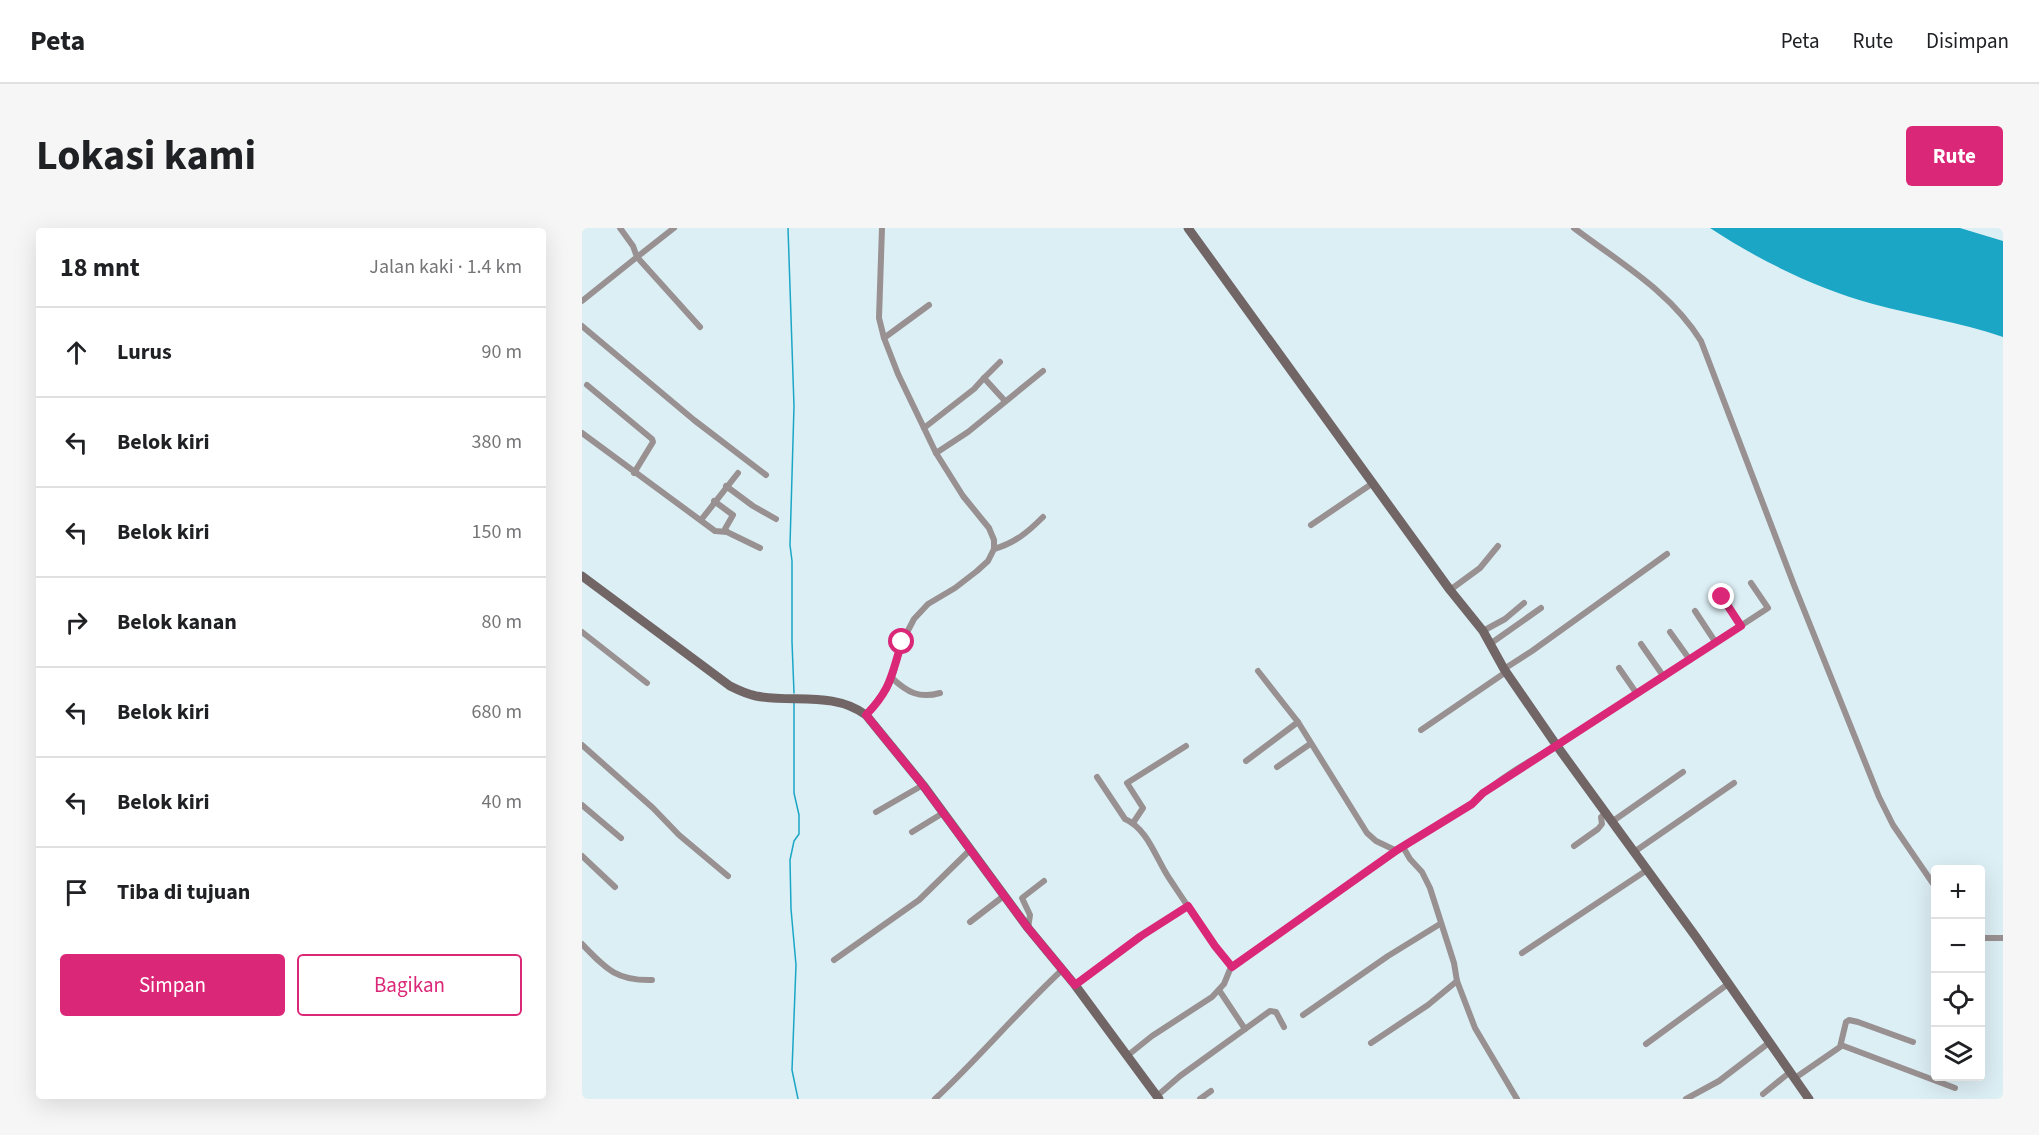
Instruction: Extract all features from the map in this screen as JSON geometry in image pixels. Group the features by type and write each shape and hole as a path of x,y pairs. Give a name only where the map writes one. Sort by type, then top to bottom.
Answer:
{"street":[{"path":"620,228 633,246 637,257 700,327"},
{"path":"582,301 674,228"},
{"path":"866,715 884,694 892,678 902,642 914,619 928,604 955,588 977,571 988,561 994,549 994,540 989,528 963,496 936,453 898,374 884,338 879,318 882,228"},
{"path":"1188,228 1450,590 1483,631 1505,670 1557,746 1696,937 1809,1099"},
{"path":"1574,228 1658,290 1691,324 1701,341 1794,585 1879,797 1893,825 1931,882"},
{"path":"884,338 929,305"},
{"path":"582,326 694,420 766,475"},
{"path":"924,428 974,389 1000,362"},
{"path":"936,453 968,432 1043,370"},
{"path":"984,378 1005,401"},
{"path":"587,385 652,439 653,442 634,473"},
{"path":"582,433 715,531 727,532 760,548"},
{"path":"701,520 738,473"},
{"path":"1311,525 1373,483"},
{"path":"726,486 753,506 776,519"},
{"path":"714,501 733,515 725,529 727,532"},
{"path":"994,549 1022,537 1043,517"},
{"path":"1450,590 1480,568 1498,546"},
{"path":"1421,730 1667,554"},
{"path":"582,576 730,686 756,696 802,697 838,702 857,708 866,715 922,784 1028,928 1075,985 1158,1097 1180,1076 1270,1011 1278,1014 1284,1027"},
{"path":"1127,1056 1219,990 1232,967 1400,849 1445,822 1537,757 1768,608 1751,583"},
{"path":"1722,597 1741,626"},
{"path":"1483,631 1505,619 1524,603"},
{"path":"1490,644 1541,608"},
{"path":"1695,611 1716,643"},
{"path":"582,632 647,683"},
{"path":"1670,632 1690,660"},
{"path":"1641,645 1664,677"},
{"path":"1619,668 1637,694"},
{"path":"1258,671 1298,722 1367,833 1376,841 1406,853 1422,872 1454,963 1457,981 1475,1028 1517,1099"},
{"path":"892,678 901,687 918,695 940,693"},
{"path":"1246,761 1298,722"},
{"path":"1277,767 1310,744"},
{"path":"582,745 653,808 679,835 728,876"},
{"path":"1132,823 1143,808 1127,783 1186,746"},
{"path":"1574,846 1598,829 1602,824 1601,817 1610,817 1683,772"},
{"path":"1097,777 1125,819 1132,823 1149,843 1166,875 1232,967"},
{"path":"1634,852 1734,783"},
{"path":"876,812 922,784"},
{"path":"582,805 621,838"},
{"path":"912,832 943,813"},
{"path":"834,960 919,900 970,850"},
{"path":"582,856 615,887"},
{"path":"1522,953 1647,870"},
{"path":"1028,928 1030,915 1022,898 1044,881"},
{"path":"970,922 1005,895"},
{"path":"1075,985 1141,936 1188,906"},
{"path":"1303,1015 1388,956 1440,924"},
{"path":"1985,939 2003,938"},
{"path":"582,944 617,976 635,980 652,980"},
{"path":"935,1099 966,1070 1026,1004 1062,970"},
{"path":"1371,1043 1428,1005 1457,981"},
{"path":"1646,1044 1728,984"},
{"path":"1219,990 1245,1029"},
{"path":"1763,1094 1841,1045 1846,1022 1852,1020 1913,1042"},
{"path":"1686,1099 1719,1081 1770,1042"},
{"path":"1841,1045 1955,1088"},
{"path":"1200,1099 1211,1090"}],"water":[{"path":"1710,228 1960,228 2003,241 2003,337 1971,327 1873,304 1831,290 1749,252"}],"waterway":[{"path":"788,228 794,406 790,545 794,693"},
{"path":"794,701 794,793 799,815 799,834 794,841 790,860 796,965 792,1070 798,1099"}],"route":[{"path":"902,642 887,689 866,715 922,784 1028,928 1075,985 1141,936 1188,906 1232,967 1397,850 1436,828 1537,757 1741,626 1722,597"}]}
